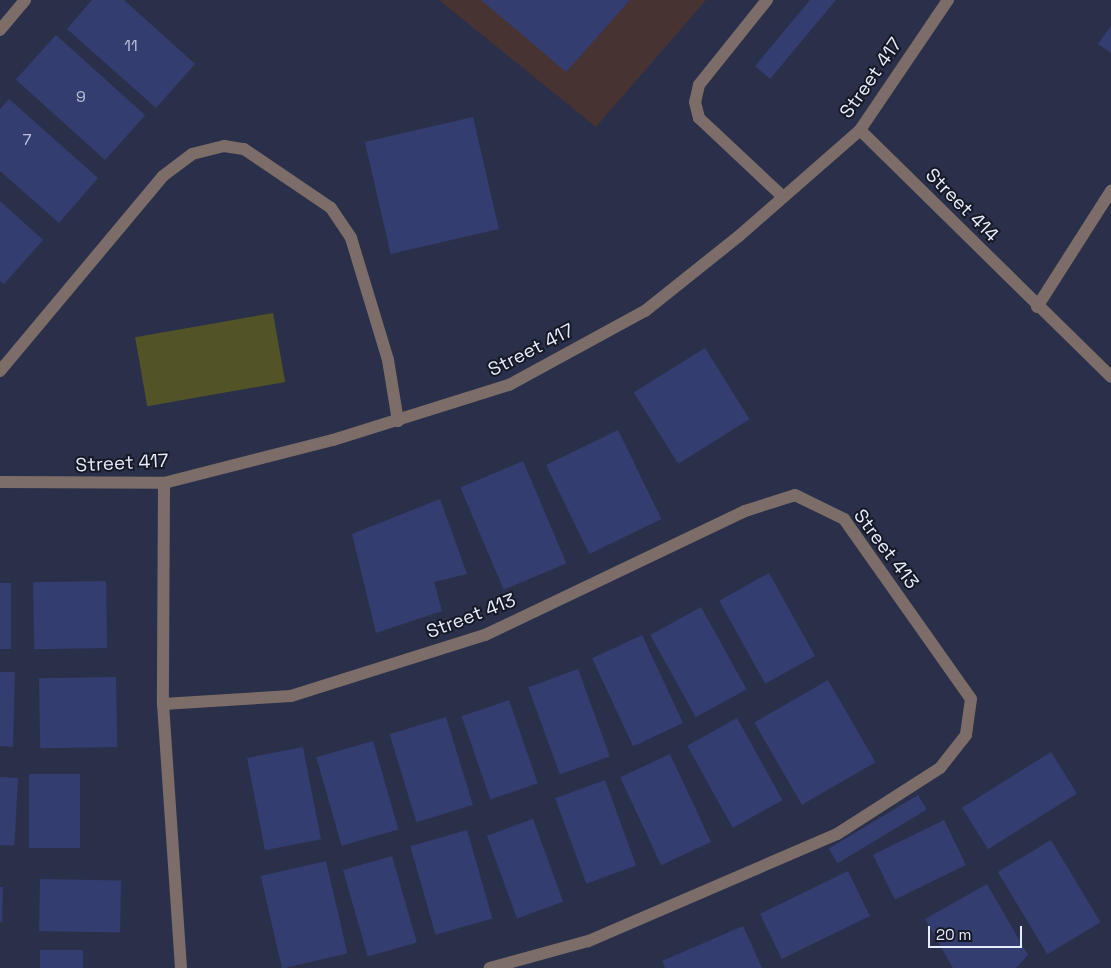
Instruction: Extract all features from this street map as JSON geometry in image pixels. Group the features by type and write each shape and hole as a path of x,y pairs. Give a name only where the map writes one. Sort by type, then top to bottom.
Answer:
{"street":[{"path":"0,30 25,0"},
{"path":"767,0 699,85 695,102 699,118 784,197"},
{"name":"Street 417","path":"0,482 164,483 398,421 509,386 645,311 784,197 860,130 948,0"},
{"name":"Street 414","path":"860,130 1037,307 1111,377"},
{"path":"0,371 163,176 192,154 224,146 244,149 331,208 351,238 388,360 398,421"},
{"path":"1037,307 1111,191"},
{"path":"164,483 163,704 181,968"},
{"name":"Street 413","path":"163,704 291,696 485,635 745,511 795,495 844,519 971,699 966,735 940,768 837,834 588,941 490,968"}],"shaded area":[{"path":"439,0 706,0 596,127"}],"green space":[{"path":"273,313 285,382 147,406 135,337"}],"building":[{"path":"92,0 124,0 195,64 156,108 67,29"},
{"path":"481,0 630,0 566,72"},
{"path":"810,0 836,0 770,79 755,66"},
{"path":"1111,26 1111,53 1098,44"},
{"path":"56,35 145,115 105,160 16,80"},
{"path":"9,99 98,178 59,223 0,171 0,109"},
{"path":"473,117 499,229 391,254 365,142"},
{"path":"0,201 43,240 4,284 0,281"},
{"path":"705,348 750,419 678,464 634,393"},
{"path":"618,430 661,519 589,554 546,465"},
{"path":"523,461 566,563 504,590 460,488"},
{"path":"440,499 467,574 434,582 442,611 376,633 352,534"},
{"path":"769,573 815,656 765,684 719,601"},
{"path":"106,581 107,648 34,649 33,582"},
{"path":"0,583 11,583 11,649 0,649"},
{"path":"701,607 747,689 696,717 650,635"},
{"path":"642,635 683,723 633,746 592,658"},
{"path":"578,669 610,756 560,775 528,687"},
{"path":"0,672 15,672 13,747 0,746"},
{"path":"116,677 117,747 40,748 39,678"},
{"path":"828,680 876,762 802,805 754,722"},
{"path":"509,700 538,783 490,799 462,716"},
{"path":"446,717 473,805 416,822 390,734"},
{"path":"737,718 783,800 733,828 687,746"},
{"path":"373,741 398,829 342,846 316,757"},
{"path":"303,747 321,839 265,850 247,758"},
{"path":"1051,752 1077,794 988,849 962,808"},
{"path":"670,754 711,842 661,865 620,777"},
{"path":"29,774 80,774 80,848 29,848"},
{"path":"0,777 18,778 14,846 0,845"},
{"path":"605,780 636,866 586,884 555,798"},
{"path":"918,795 927,810 838,863 829,849"},
{"path":"533,819 563,902 517,918 487,836"},
{"path":"944,820 966,865 895,900 873,855"},
{"path":"467,830 492,918 436,935 410,846"},
{"path":"1051,840 1100,922 1047,954 998,872"},
{"path":"392,856 417,943 368,957 343,870"},
{"path":"326,861 347,954 282,968 261,876"},
{"path":"848,871 870,916 782,959 760,914"},
{"path":"40,879 121,880 120,932 39,931"},
{"path":"987,884 1028,955 1016,968 953,968 925,919"},
{"path":"0,887 3,887 2,922 0,922"},
{"path":"743,926 762,968 665,968 662,961"},
{"path":"40,950 83,950 83,968 40,968"}]}
